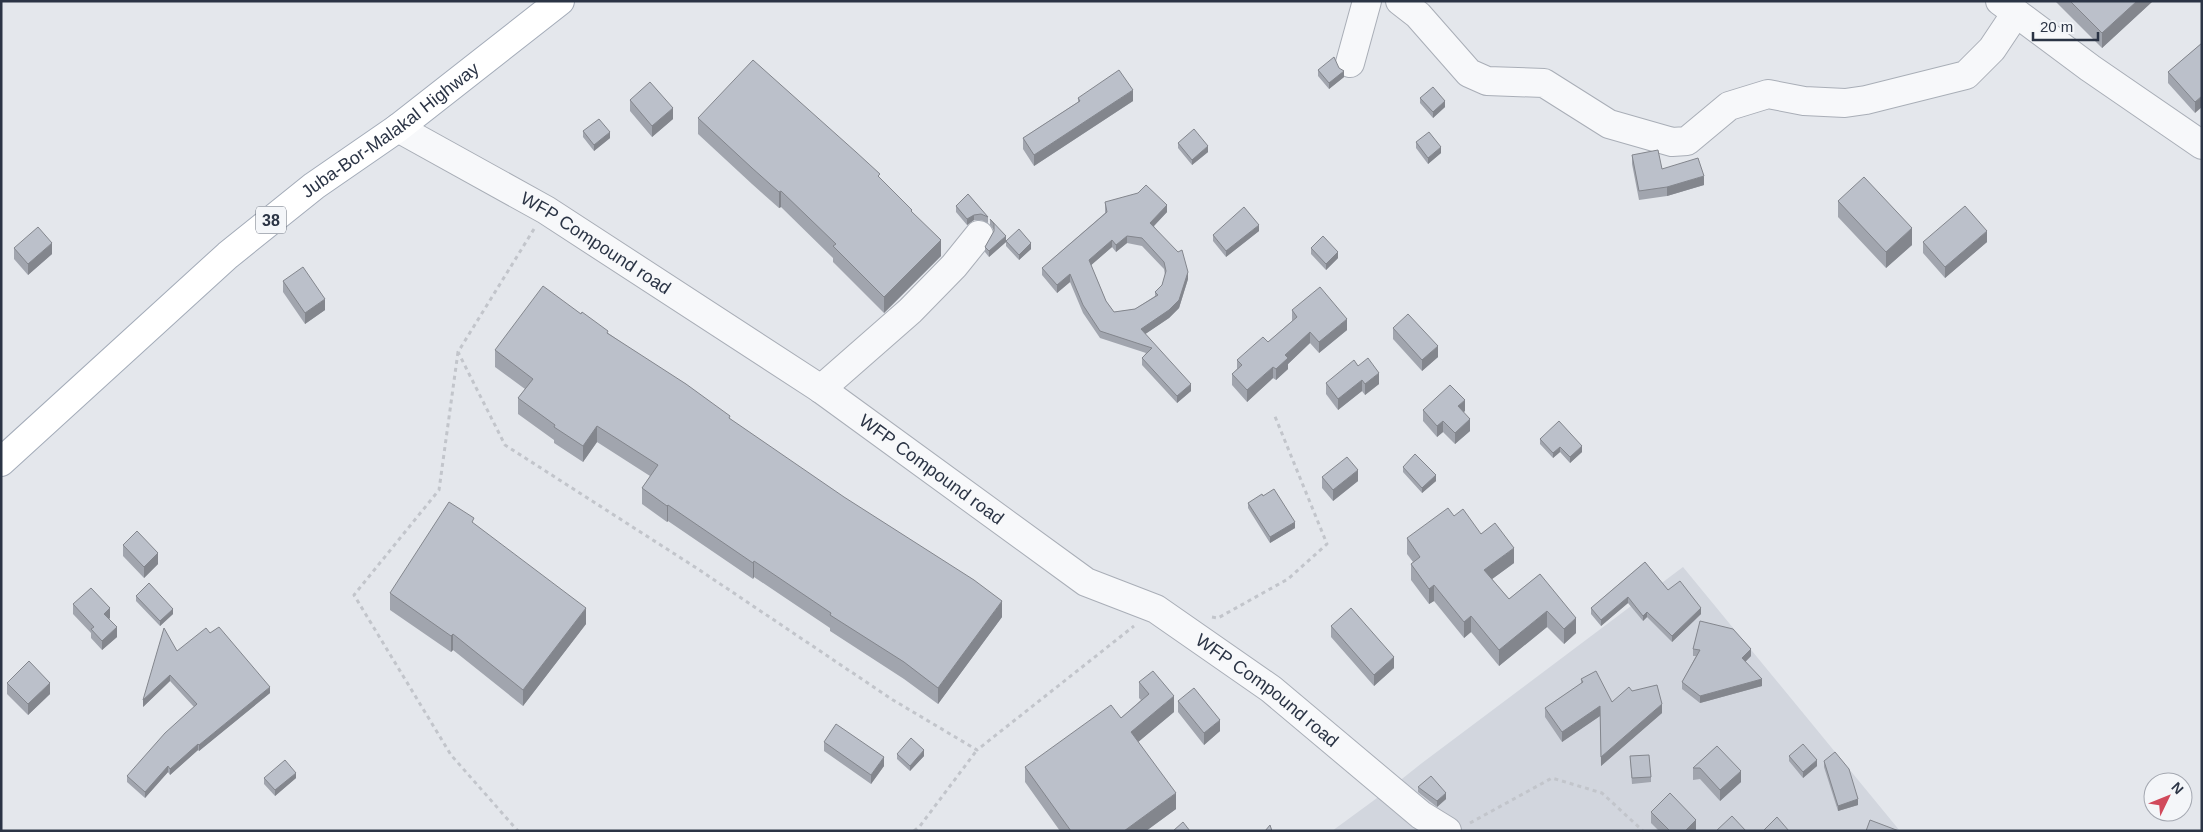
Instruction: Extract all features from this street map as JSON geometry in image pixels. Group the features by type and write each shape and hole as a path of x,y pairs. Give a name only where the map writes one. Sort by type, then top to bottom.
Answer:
{"main road":[{"name":"Juba-Bor-Malakal Highway","path":"1,462 228,255 314,186 398,128 560,1"}],"street":[{"path":"1350,63 1368,1"},
{"path":"1400,1 1418,15 1470,73 1487,80 1544,83 1609,124 1672,142 1687,142 1729,106 1768,94 1804,101 1845,103 1866,100 1966,75 1992,49 2008,7 2090,68 2202,145"},
{"name":"WFP Compound road","path":"398,128 546,210 821,389 1086,582 1156,609 1271,689 1422,815 1446,830"},
{"path":"821,389 910,311 954,266 979,235"}],"path":[{"path":"518,831 451,755 354,595 439,490 458,352 546,210"},
{"path":"458,352 505,445 698,569 893,700 977,750"},
{"path":"1210,616 1218,618 1288,579 1327,544 1274,414"},
{"path":"914,831 920,826 977,750 1156,609"},
{"path":"1446,830 1476,822 1552,778 1602,793 1643,831"}],"shaded area":[{"path":"1683,567 1900,831 1332,831 1388,790"}],"building":[{"path":"2070,1 2137,1 2102,33"},
{"path":"2202,43 2202,96 2195,102 2168,72"},
{"path":"1334,57 1339,68 1344,71 1329,83 1318,70"},
{"path":"753,60 880,174 878,176 941,240 884,297 833,246 836,244 781,191 779,192 698,118"},
{"path":"1119,70 1133,90 1034,155 1023,138 1080,101 1078,98"},
{"path":"650,82 673,108 652,126 630,100"},
{"path":"1433,87 1445,101 1433,112 1420,98"},
{"path":"599,119 610,132 594,145 583,131"},
{"path":"1194,129 1208,146 1192,160 1178,143"},
{"path":"1429,132 1441,147 1428,158 1416,142"},
{"path":"1658,150 1662,169 1698,158 1704,176 1667,187 1639,191 1632,155"},
{"path":"1864,177 1912,228 1886,252 1838,201"},
{"path":"1146,185 1167,205 1150,223 1178,252 1182,250 1188,272 1179,300 1169,310 1141,329 1191,384 1177,396 1142,358 1152,348 1100,331 1083,305 1070,274 1057,285 1042,268 1107,212 1105,202 1138,193","holes":["1127,236 1142,238 1164,262 1166,271 1162,285 1155,292 1158,295 1135,309 1114,312 1106,301 1089,260 1112,240 1116,245"]},
{"path":"968,194 988,217 981,214 967,219 956,206"},
{"path":"1965,206 1987,231 1945,267 1923,242"},
{"path":"1244,207 1259,225 1226,251 1213,235"},
{"path":"990,219 1006,236 989,251 985,247 994,231 994,224"},
{"path":"38,227 52,243 28,264 14,248"},
{"path":"1019,229 1031,243 1019,255 1006,241"},
{"path":"1323,236 1338,252 1326,264 1311,248"},
{"path":"303,267 325,299 305,313 283,281"},
{"path":"543,286 608,331 607,333 686,384 730,416 729,418 844,497 974,580 1002,601 938,688 904,662 830,615 831,613 642,488 658,465 597,426 583,446 554,427 555,425 518,398 533,379 495,350"},
{"path":"1320,287 1347,319 1319,342 1310,332 1285,355 1288,358 1276,369 1273,367 1247,390 1232,374 1242,365 1237,360 1263,337 1268,342 1297,317 1292,310"},
{"path":"1408,314 1438,346 1422,360 1393,328"},
{"path":"1368,358 1379,373 1365,384 1362,380 1338,399 1326,383 1354,360 1358,366"},
{"path":"1450,385 1465,400 1458,406 1470,419 1455,433 1443,421 1437,426 1423,410"},
{"path":"1559,421 1582,446 1570,457 1560,447 1553,453 1540,439"},
{"path":"1415,454 1436,475 1422,488 1403,467"},
{"path":"1347,457 1358,470 1333,490 1322,477"},
{"path":"1274,489 1295,522 1270,537 1248,503"},
{"path":"449,502 474,518 472,522 586,608 523,690 453,634 451,636 390,593"},
{"path":"1448,508 1454,516 1463,509 1481,534 1495,523 1514,548 1484,570 1509,599 1540,574 1576,618 1564,629 1547,611 1499,650 1471,616 1464,622 1434,585 1429,589 1411,564 1420,557 1407,538"},
{"path":"137,531 158,553 144,567 123,545"},
{"path":"1645,562 1668,590 1680,581 1701,608 1672,636 1647,612 1643,616 1628,597 1601,620 1591,608"},
{"path":"149,583 173,609 160,621 136,596"},
{"path":"91,588 110,608 104,614 117,627 102,641 91,629 94,627 73,604"},
{"path":"1351,608 1394,657 1374,675 1331,626"},
{"path":"1700,621 1733,629 1751,649 1742,658 1762,679 1700,696 1682,682 1700,650 1693,649"},
{"path":"219,627 270,687 198,744 170,769 168,766 145,792 127,776 165,733 197,704 170,675 143,700 164,628 177,651 206,628 210,633"},
{"path":"29,661 50,683 28,704 7,683"},
{"path":"1153,671 1174,696 1131,732 1176,793 1124,831 1071,831 1025,767 1111,705 1121,718 1149,694 1139,682"},
{"path":"1596,671 1612,702 1629,687 1632,691 1657,685 1662,704 1601,757 1600,706 1562,732 1545,708 1583,682 1581,679"},
{"path":"1194,688 1220,720 1204,733 1178,701"},
{"path":"836,724 884,757 871,775 824,742"},
{"path":"911,738 924,750 910,766 897,754"},
{"path":"1803,744 1817,760 1803,772 1789,756"},
{"path":"1717,746 1741,771 1720,790 1700,768 1693,768"},
{"path":"1835,752 1849,769 1858,799 1838,806 1824,761"},
{"path":"1649,755 1651,777 1632,778 1630,756"},
{"path":"285,760 296,773 275,790 264,778"},
{"path":"1431,776 1446,793 1437,801 1418,787"},
{"path":"1670,793 1696,820 1685,831 1670,831 1651,812"},
{"path":"1732,816 1746,831 1716,831"},
{"path":"1777,817 1789,831 1763,831"},
{"path":"1870,820 1899,831 1866,831"},
{"path":"1183,822 1190,831 1173,831"},
{"path":"1270,825 1272,831 1265,831"}]}
